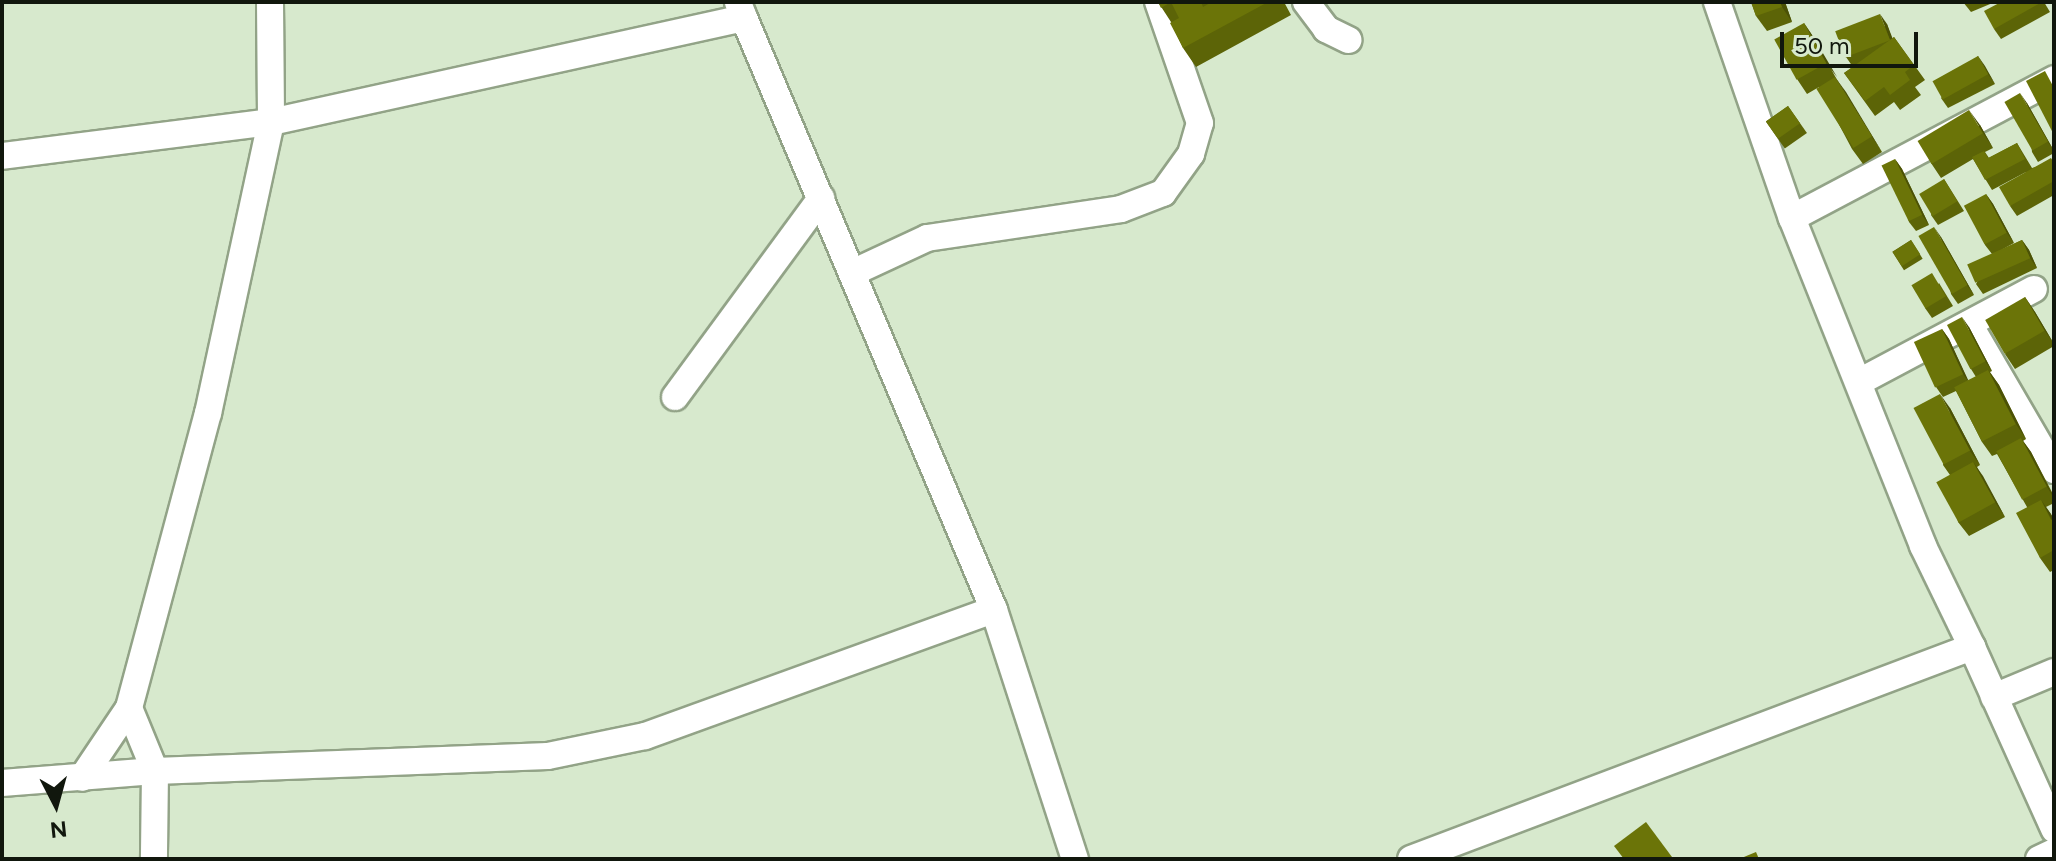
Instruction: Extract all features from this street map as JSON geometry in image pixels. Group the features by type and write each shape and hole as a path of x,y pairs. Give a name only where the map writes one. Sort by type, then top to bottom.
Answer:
{"street":[{"path":"82,778 129,708 208,413 271,122 270,2"},
{"path":"852,273 927,238 1121,209 1163,193 1191,154 1200,123 1161,23 1158,2"},
{"path":"1306,2 1326,29 1349,40"},
{"path":"1717,2 1792,218 1923,546 2054,829"},
{"path":"2,156 271,122 741,10 994,610 1075,859"},
{"path":"1792,218 2054,79"},
{"path":"675,397 821,198"},
{"path":"1859,382 2034,289"},
{"path":"1969,324 2054,470"},
{"path":"2,783 155,771 548,756 645,736 994,610"},
{"path":"1411,859 1972,647"},
{"path":"1994,697 2054,672"},
{"path":"129,708 155,771 154,859"},
{"path":"2039,859 2054,852"}],"building":[{"path":"1171,2 1201,2 1203,7 1212,2 1268,2 1183,48 1170,23 1179,18"},
{"path":"1751,2 1780,2 1782,7 1756,16"},
{"path":"2001,2 2042,2 1994,29 1984,11"},
{"path":"1880,14 1890,40 1845,57 1835,31"},
{"path":"1804,23 1826,63 1797,80 1774,39"},
{"path":"1894,37 1914,65 1905,72 1910,80 1890,95 1884,87 1865,101 1844,73"},
{"path":"1978,56 1988,74 1943,100 1933,81"},
{"path":"2045,71 2054,88 2054,135 2026,81"},
{"path":"1835,77 1872,136 1853,148 1816,89"},
{"path":"2020,93 2048,141 2032,150 2004,102"},
{"path":"1788,106 1800,123 1778,139 1766,121"},
{"path":"1969,110 1983,133 1931,164 1918,141"},
{"path":"2017,143 2025,159 1985,180 1972,157 1984,151 1988,158"},
{"path":"2051,158 2054,181 2010,206 1999,187"},
{"path":"1895,159 1922,215 1909,221 1882,166"},
{"path":"1944,179 1957,201 1933,216 1919,194"},
{"path":"1986,194 2007,233 1985,245 1964,206"},
{"path":"1934,227 1968,285 1952,294 1918,236"},
{"path":"1911,240 1920,254 1902,266 1893,252"},
{"path":"2022,240 2030,258 1975,283 1967,264"},
{"path":"1932,273 1946,296 1925,309 1911,285"},
{"path":"2025,297 2044,331 2005,354 1985,320"},
{"path":"1962,317 1985,361 1970,369 1947,325"},
{"path":"1942,329 1963,374 1935,387 1914,342"},
{"path":"1988,370 2016,424 1982,442 1954,387"},
{"path":"1940,394 1970,451 1944,465 1914,408"},
{"path":"2021,438 2047,487 2022,500 1996,451"},
{"path":"1973,462 1995,502 1959,523 1936,482"},
{"path":"2041,500 2051,520 2054,519 2054,550 2040,558 2016,513"},
{"path":"1646,822 1672,857 1624,859 1614,846"},
{"path":"1756,852 1759,859 1739,859"}]}
